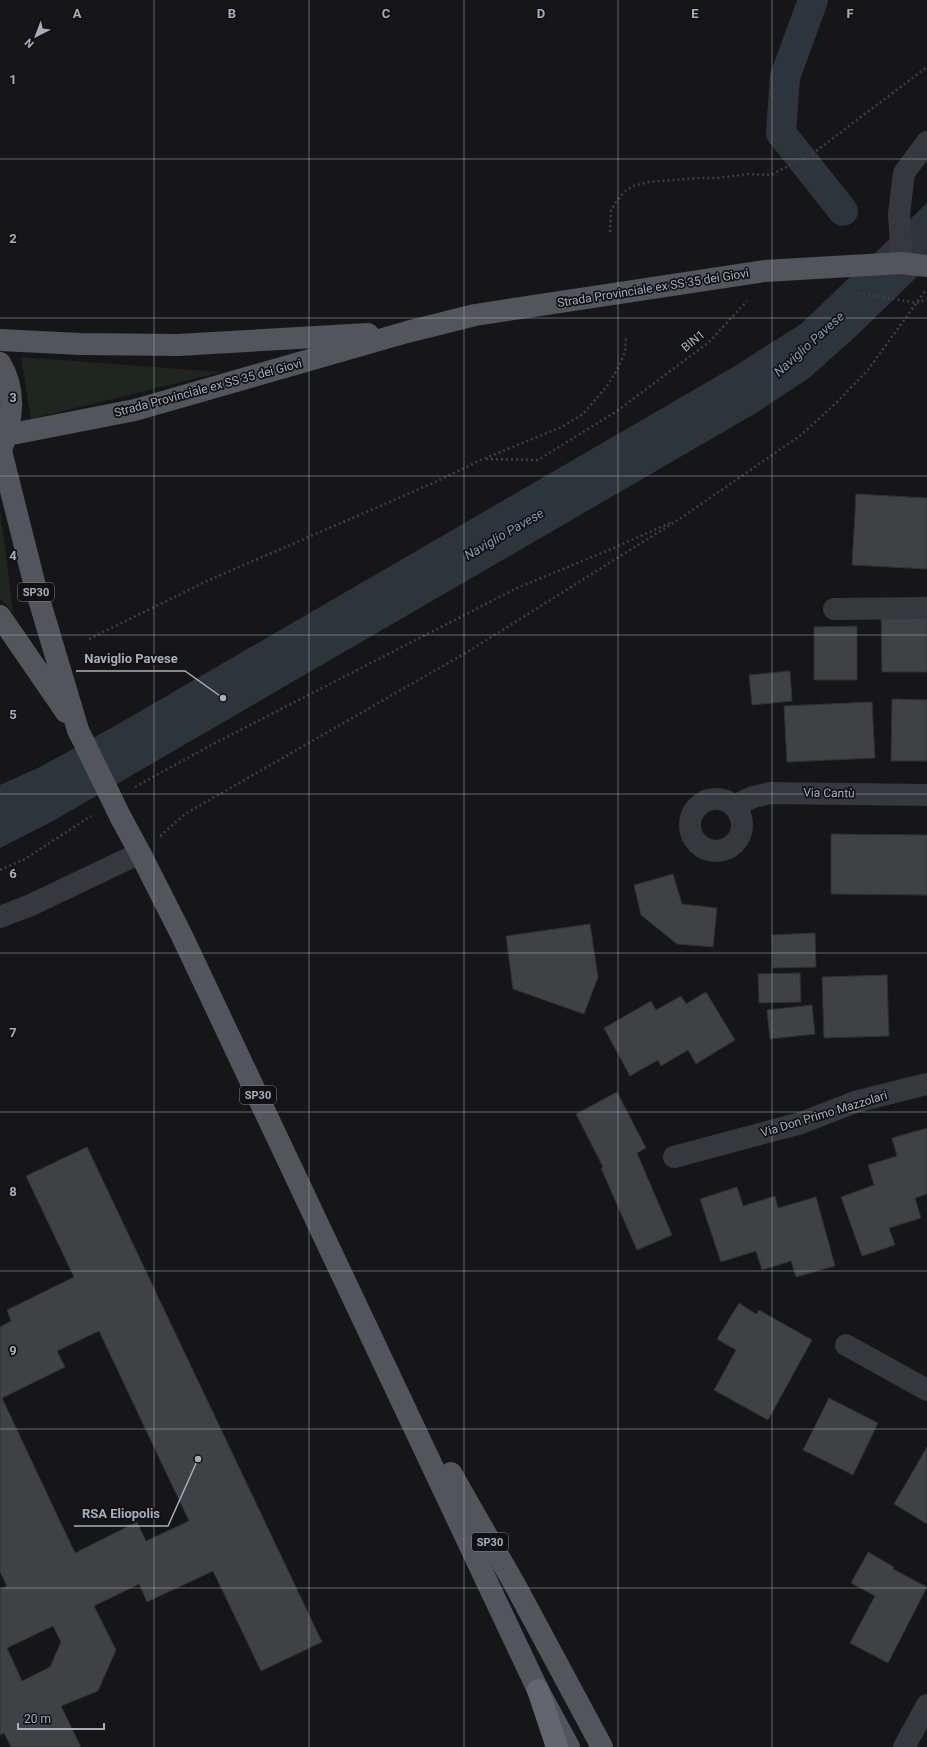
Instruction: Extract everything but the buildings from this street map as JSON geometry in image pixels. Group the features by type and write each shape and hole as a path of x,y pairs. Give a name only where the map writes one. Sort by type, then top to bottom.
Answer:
{"highway":[{"path":"538,1690 557,1747"}],"main road":[{"path":"902,263 927,266"},
{"name":"Strada Provinciale ex SS 35 dei Giovi","path":"3,446 135,410 407,332 475,315 764,271 902,263"},
{"name":"Strada Provinciale ex SS 35 dei Giovi","path":"0,340 81,344 178,345 407,332"},
{"path":"0,363 5,371 11,396 11,418 3,446"},
{"name":"SP30","path":"3,446 35,586 78,730"},
{"name":"SP30","path":"0,616 78,730 121,818 140,853 185,943 374,1339 538,1690 569,1747"},
{"name":"SP30","path":"374,1339 515,1585 602,1747"}],"street":[{"path":"902,263 899,214 904,173 927,142"},
{"path":"834,609 927,608"},
{"name":"Via Cantù","path":"734,806 753,797 771,793 927,794"},
{"path":"0,916 31,906 140,853"},
{"name":"Via Don Primo Mazzolari","path":"674,1156 801,1124 855,1102 927,1084"},
{"path":"846,1345 927,1390"},
{"path":"904,1747 927,1705"}],"path":[{"path":"610,232 611,211 615,203 624,192 633,186 649,182 717,178 748,174 771,175 816,151 927,67"},
{"path":"140,853 185,814 469,651 681,518 801,435 835,404 868,370 918,303 927,288"},
{"path":"857,293 918,303 927,299"},
{"name":"BIN1","path":"483,459 538,460 617,412 709,342 750,299"},
{"path":"89,639 207,581 431,484 483,459 562,427 583,414 595,401 617,370 624,352 626,337"},
{"path":"134,788 213,744 517,588 681,518"},
{"path":"0,870 25,859 96,813"}],"shaded area":[{"path":"21,357 221,372 31,419"},
{"path":"0,508 13,612 0,598"}],"water":[{"path":"927,203 927,267 855,337 809,378 756,413 53,821 0,848 0,785 40,767 120,723 735,366 801,324"}],"waterway":[{"path":"813,0 785,77 781,133 843,211"}],"place":[{"name":"Naviglio Pavese","path":"223,698"},
{"name":"RSA Eliopolis","path":"198,1459"}]}
